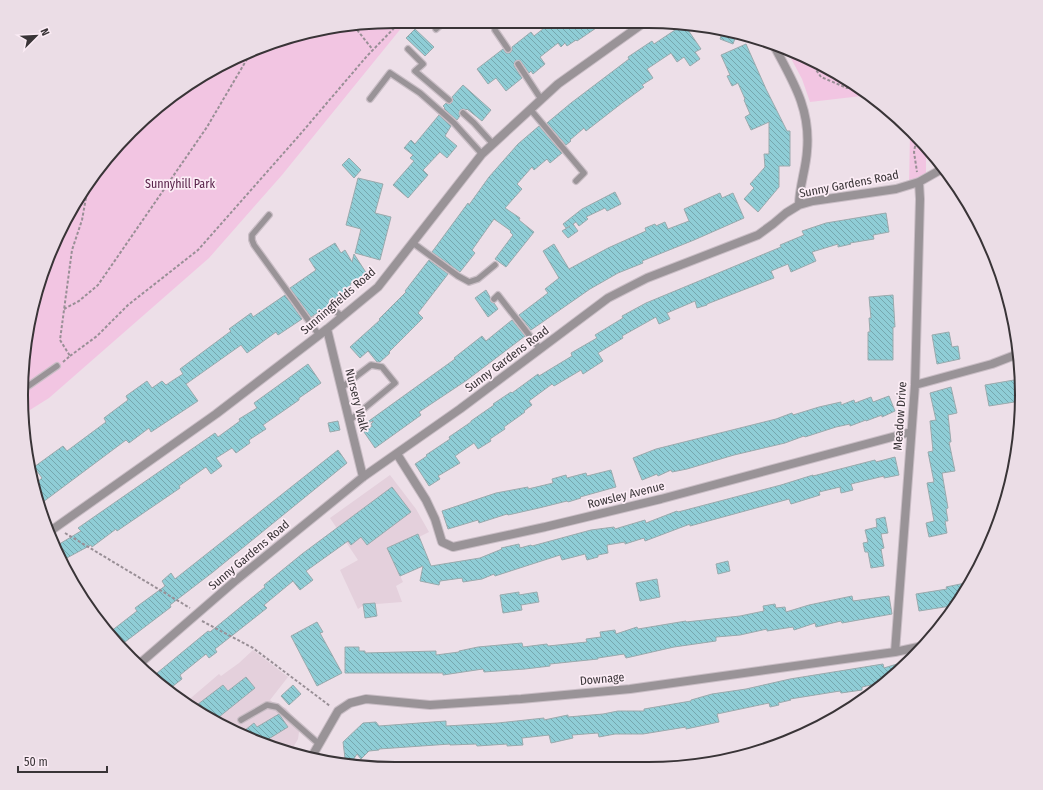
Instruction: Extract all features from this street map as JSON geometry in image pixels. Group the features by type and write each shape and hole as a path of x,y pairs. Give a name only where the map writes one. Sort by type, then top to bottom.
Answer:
{"street":[{"name":"Sunningfields Road","path":"54,529 216,414 327,329 378,287 482,154 558,84 637,28"},
{"path":"776,51 792,81 805,112 808,131 806,167 799,197 799,206"},
{"name":"Sunny Gardens Road","path":"142,661 363,477 460,409 608,298 647,278 758,234 786,213 799,206 820,200 896,189 919,182 938,171"},
{"name":"Meadow Drive","path":"895,652 915,385 920,199 919,182"},
{"name":"Nursery Walk","path":"327,329 363,477"},
{"path":"915,385 992,364 1013,356"},
{"name":"Rowsley Avenue","path":"397,454 426,500 435,519 442,542 453,547 545,527 660,499 911,432"},
{"name":"Downage","path":"314,753 338,711 350,703 366,700 430,705 521,699 630,689 895,652 914,648"}],"lane":[{"path":"495,28 508,49"},
{"path":"408,49 423,64 415,72 448,100"},
{"path":"518,64 541,99"},
{"path":"370,99 390,73 420,93 454,123 482,154"},
{"path":"530,109 584,173 576,181"},
{"path":"463,113 493,144"},
{"path":"269,215 252,235 254,245 319,335"},
{"path":"413,243 458,276 469,282 478,279 495,265"},
{"path":"494,299 498,295 540,349"},
{"path":"310,323 329,310 334,310 342,316"},
{"path":"341,388 372,365 382,367 395,383 349,421"},
{"path":"28,387 57,366"},
{"path":"241,720 267,705 277,707 319,744"}],"path":[{"path":"57,366 97,336 128,306 198,250 297,138 366,56 394,28"},
{"path":"357,30 373,50"},
{"path":"64,309 79,301 98,285 207,128 247,60"},
{"path":"815,69 821,77 848,88"},
{"path":"916,143 914,152 919,182"},
{"path":"70,356 60,340 72,250 82,220 86,197"},
{"path":"55,531 190,608 201,620 253,648 326,703"}],"shaded area":[{"path":"390,475 416,509 429,532 389,552 403,582 396,586 402,602 364,605 358,609 340,570 358,560 330,518"},
{"path":"253,650 288,677 270,700 275,704 286,708 300,725 298,739 293,747 277,743 233,724 211,713 190,699 219,674 221,676 239,663"}],"green space":[{"name":"Sunnyhill Park","path":"401,28 282,175 209,258 49,398 29,411 28,395 31,347 35,323 47,277 77,211 104,172 135,135 172,104 211,77 277,47 323,35 347,31"},
{"path":"790,57 832,77 860,96 810,102 802,79"},
{"path":"910,137 926,156 926,178 909,184"}],"building":[{"path":"544,28 596,28 567,46 565,43 561,47 558,43 540,57 545,64 533,74 531,71 529,73 520,60 515,61 514,66 522,78 506,91 496,78 488,84 477,69 503,49 506,53 510,53 512,47 531,32 534,36"},
{"path":"415,29 434,47 425,56 406,38"},
{"path":"676,29 688,30 701,49 695,52 700,59 690,66 684,57 677,62 671,53 647,69 653,78 642,85 644,87 586,131 584,128 566,145 547,123 629,59 628,57 652,41 654,44"},
{"path":"721,35 735,39 733,44 720,39"},
{"path":"746,44 787,131 790,131 790,166 779,166 779,187 758,212 744,199 754,188 750,184 765,167 764,154 769,154 769,122 751,130 745,117 750,114 744,100 745,99 738,83 732,86 727,76 730,75 721,55"},
{"path":"463,85 491,110 482,121 467,109 460,110 460,116 457,120 444,109 445,108 443,106 446,103 450,104 452,102 452,97"},
{"path":"439,115 451,126 445,136 457,146 447,158 440,152 423,170 428,175 408,198 393,185 414,161 410,158 413,155 404,148 411,140 415,144"},
{"path":"539,126 562,153 550,163 547,159 534,170 532,167 517,184 522,189 505,208 520,218 519,220 534,232 506,267 495,259 513,235 510,232 511,231 494,219 472,250 475,253 460,272 432,252 489,177 518,144"},
{"path":"349,158 361,170 354,178 342,165"},
{"path":"358,178 383,184 375,213 391,217 380,260 355,253 361,229 346,225"},
{"path":"615,192 621,204 607,211 605,208 586,217 588,219 579,226 576,222 573,224 578,231 568,238 562,231 570,226 566,228 563,224 582,209"},
{"path":"720,193 722,198 733,193 744,218 642,261 643,263 618,273 590,289 531,330 519,315 548,293 545,289 559,278 543,251 554,244 569,269 608,248 646,231 645,228 655,224 656,226 665,222 668,229 689,221 684,209"},
{"path":"886,213 889,232 873,235 874,239 850,243 851,244 838,247 838,244 812,252 816,261 791,272 788,264 771,271 774,278 697,308 695,301 667,313 670,319 659,324 656,317 622,336 623,338 598,353 603,361 583,374 581,370 554,386 552,384 529,401 532,405 504,427 505,429 490,439 491,441 478,449 474,443 455,456 460,463 438,476 440,479 429,486 415,464 450,439 449,437 494,405 493,404 511,392 512,393 538,374 539,376 572,356 571,353 597,338 595,335 623,318 622,316 646,303 781,247 780,245 804,235 802,231 826,223"},
{"path":"335,243 341,253 345,250 352,262 354,254 367,274 350,284 352,288 330,302 331,304 311,317 290,288 316,270 309,259"},
{"path":"429,260 448,274 418,313 423,318 380,362 377,362 368,351 360,358 350,347 380,320 379,319 406,292 405,291"},
{"path":"486,290 491,302 494,303 498,309 488,317 475,298"},
{"path":"285,295 302,319 278,335 276,332 247,353 241,345 186,384 198,401 151,432 149,428 129,443 126,440 44,501 39,481 42,478 35,466 63,446 67,451 106,422 104,418 128,400 126,396 147,381 152,388 162,381 166,385 183,374 180,369 231,331 229,329 251,313 253,317"},
{"path":"893,295 895,327 893,327 893,360 868,360 868,332 870,332 869,318 871,318 869,297"},
{"path":"512,320 525,336 467,380 419,412 421,415 375,448 364,432 372,426 371,424 374,421 366,423 455,359 454,358 482,336 486,341"},
{"path":"949,332 952,347 958,346 960,359 937,364 932,335"},
{"path":"308,364 321,383 263,425 266,429 249,440 250,443 236,453 232,448 216,458 222,466 211,474 206,467 179,486 180,488 117,531 116,529 92,547 91,545 67,558 60,544 81,531 78,528 215,433 218,437 240,421 239,419 257,408 254,403"},
{"path":"1014,380 1015,402 989,406 985,385"},
{"path":"951,387 957,413 948,415 951,442 949,442 955,471 942,473 948,508 946,509 948,521 945,521 947,533 929,537 926,523 934,521 927,483 934,482 928,452 933,451 930,421 936,420 930,393"},
{"path":"889,396 895,411 882,417 882,415 850,426 850,424 836,427 785,443 734,455 687,469 672,472 671,470 658,476 657,474 642,480 633,458 656,449 776,419 792,413 793,415 841,402 841,405 854,400 855,403 871,397 873,402"},
{"path":"338,421 340,430 330,432 328,423"},
{"path":"338,450 347,463 170,605 171,607 124,643 113,630 137,611 135,608 165,586 162,581 171,573 175,579"},
{"path":"895,457 899,475 884,478 884,476 851,484 853,490 841,493 840,487 819,492 820,495 791,504 789,499 690,526 690,524 645,541 644,538 625,544 625,542 607,545 608,553 598,555 598,557 587,560 585,554 562,560 560,555 495,576 494,574 482,579 463,582 462,578 440,581 439,585 420,581 423,566 400,576 387,548 418,534 431,566 480,558 502,549 501,548 519,544 520,548 591,530 614,527 615,529 645,520 646,523 677,511 678,512 781,485 813,475 875,460 876,462"},
{"path":"611,470 616,487 568,502 507,514 479,523 478,520 448,529 442,511 496,493 528,487 528,489 553,483 552,479 566,475 567,478 586,473 587,476"},
{"path":"392,487 411,512 367,545 361,537 351,545 348,541 306,571 313,580 300,590 293,581 264,605 267,608 215,649 217,652 209,658 206,654 180,675 182,679 173,686 156,674 265,587 264,585 302,554"},
{"path":"885,517 888,533 881,534 884,548 881,549 884,566 871,568 868,552 865,552 863,543 868,542 865,530 877,527 876,519"},
{"path":"728,561 730,571 718,574 716,564"},
{"path":"657,579 660,597 640,601 636,583"},
{"path":"963,584 947,607 919,611 916,594 947,589 946,587"},
{"path":"519,592 519,595 537,592 539,602 521,605 522,610 503,613 500,595"},
{"path":"852,596 853,601 889,596 892,614 842,623 841,621 816,627 815,623 794,630 793,627 767,631 767,629 740,635 716,637 716,641 674,647 626,658 624,654 525,669 484,672 483,669 443,675 443,673 345,673 345,647 359,647 359,651 365,651 365,653 436,651 436,655 459,652 478,647 522,643 523,647 547,644 548,646 587,642 586,639 601,637 600,632 615,630 616,634 637,627 638,629 686,621 740,616 764,611 763,606 775,604 776,608 785,607 786,612 809,605"},
{"path":"375,603 377,616 365,618 363,604"},
{"path":"317,622 323,632 320,633 342,673 317,686 291,636"},
{"path":"883,664 884,668 898,664 873,685 862,687 862,690 841,693 840,691 790,699 791,700 778,703 779,705 770,707 769,703 717,714 719,722 686,729 686,727 643,734 615,734 599,737 598,733 572,735 573,738 551,743 549,735 522,738 523,745 507,746 507,744 477,746 476,744 450,744 379,749 369,751 361,759 357,754 353,760 345,759 343,742 363,723 376,722 379,726 446,721 446,726 498,723 544,718 544,720 568,715 568,717 618,711 644,711 644,709 691,701 712,694 746,689 790,679"},
{"path":"246,677 255,688 219,717 198,704 223,685 228,691"},
{"path":"293,685 301,694 289,705 281,696"},
{"path":"279,714 288,727 268,739 245,730 254,723 257,727"}]}
